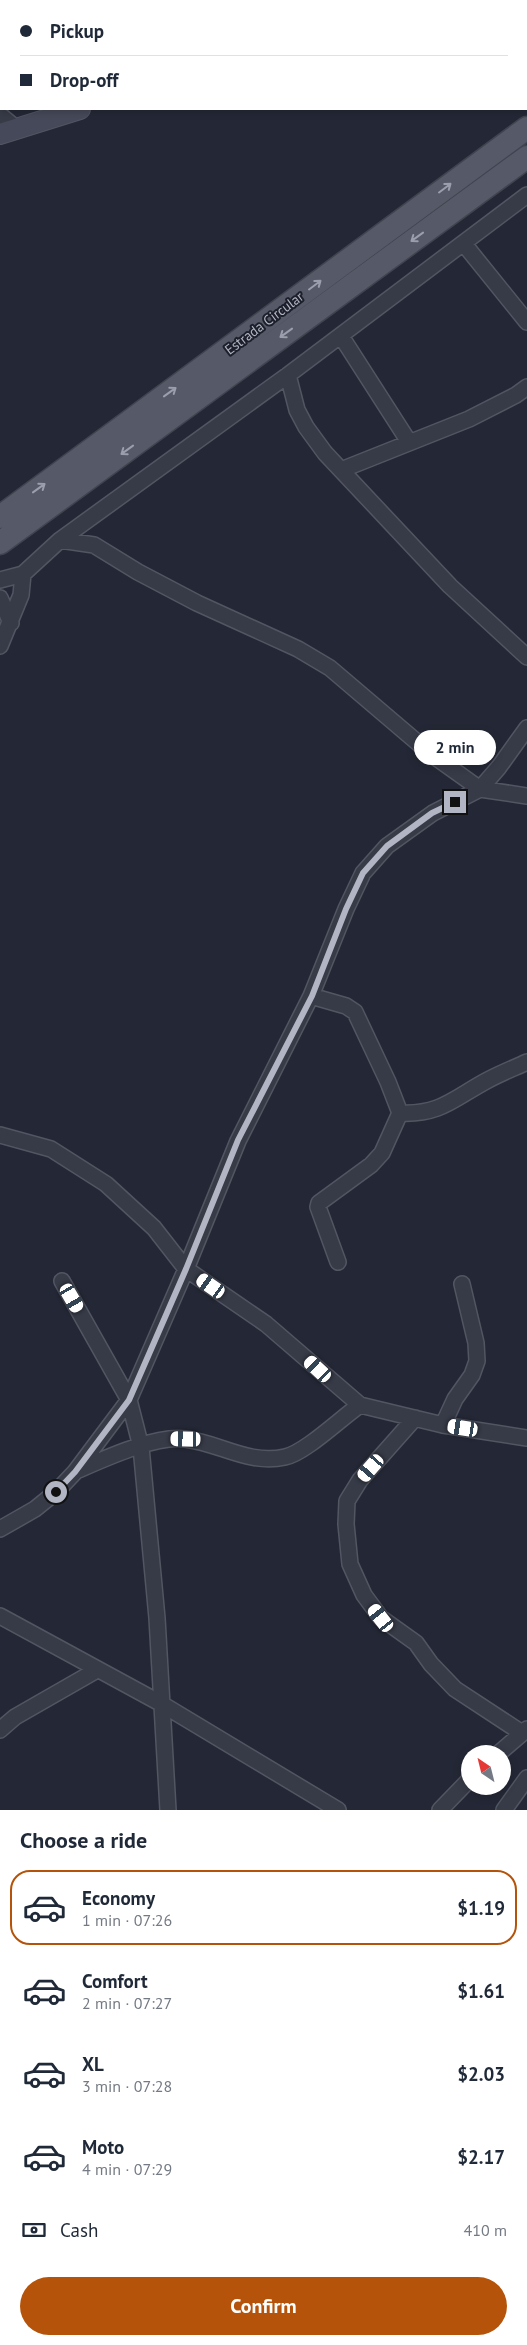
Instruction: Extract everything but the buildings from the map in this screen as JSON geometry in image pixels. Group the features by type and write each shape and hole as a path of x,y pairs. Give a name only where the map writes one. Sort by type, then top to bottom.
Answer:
{"main road":[{"name":"Estrada Circular","path":"2,513 527,128"},
{"name":"Estrada Circular","path":"0,543 527,157"}],"street":[{"path":"0,115 8,131 77,110"},
{"path":"0,580 23,574 60,540 342,336 527,195"},
{"path":"464,244 527,322"},
{"path":"342,336 409,442"},
{"path":"288,375 297,410 306,427 341,470 450,586 527,657"},
{"path":"341,470 469,419 516,395 527,387"},
{"path":"88,521 94,545"},
{"path":"60,540 94,545 138,572 197,603 298,649 330,668 430,754 480,789 527,796"},
{"path":"0,646 21,595 23,574"},
{"path":"0,598 11,623"},
{"path":"0,1528 35,1510 75,1472 129,1400 186,1269 238,1140 312,996 346,909 363,873 387,846 432,813 480,789 499,767 527,728"},
{"path":"312,996 346,1006 356,1012 400,1113 382,1153 371,1165 319,1203 318,1207 338,1262"},
{"path":"400,1113 416,1114 441,1108 488,1080 527,1062"},
{"path":"0,1135 51,1149 106,1184 154,1228 186,1269 266,1324 360,1405 443,1425 527,1438"},
{"path":"62,1281 129,1400 141,1447 157,1618 160,1703 168,1810"},
{"path":"443,1425 454,1399 472,1376 477,1360 476,1343 462,1284"},
{"path":"75,1472 106,1458 166,1438 186,1439 238,1456 286,1457 304,1449 360,1405"},
{"path":"414,1418 360,1480 347,1502 346,1524 350,1564 364,1595 381,1618 416,1642 431,1664 455,1689 524,1731 508,1745"},
{"path":"0,1616 160,1703 338,1810"},
{"path":"0,1730 15,1717 97,1670"},
{"path":"504,1810 527,1778"},
{"path":"440,1810 461,1788"}],"route":[{"path":"56,1492 75,1472 129,1400 186,1269 238,1140 312,996 346,909 363,873 387,846 432,813 455,802"}]}
